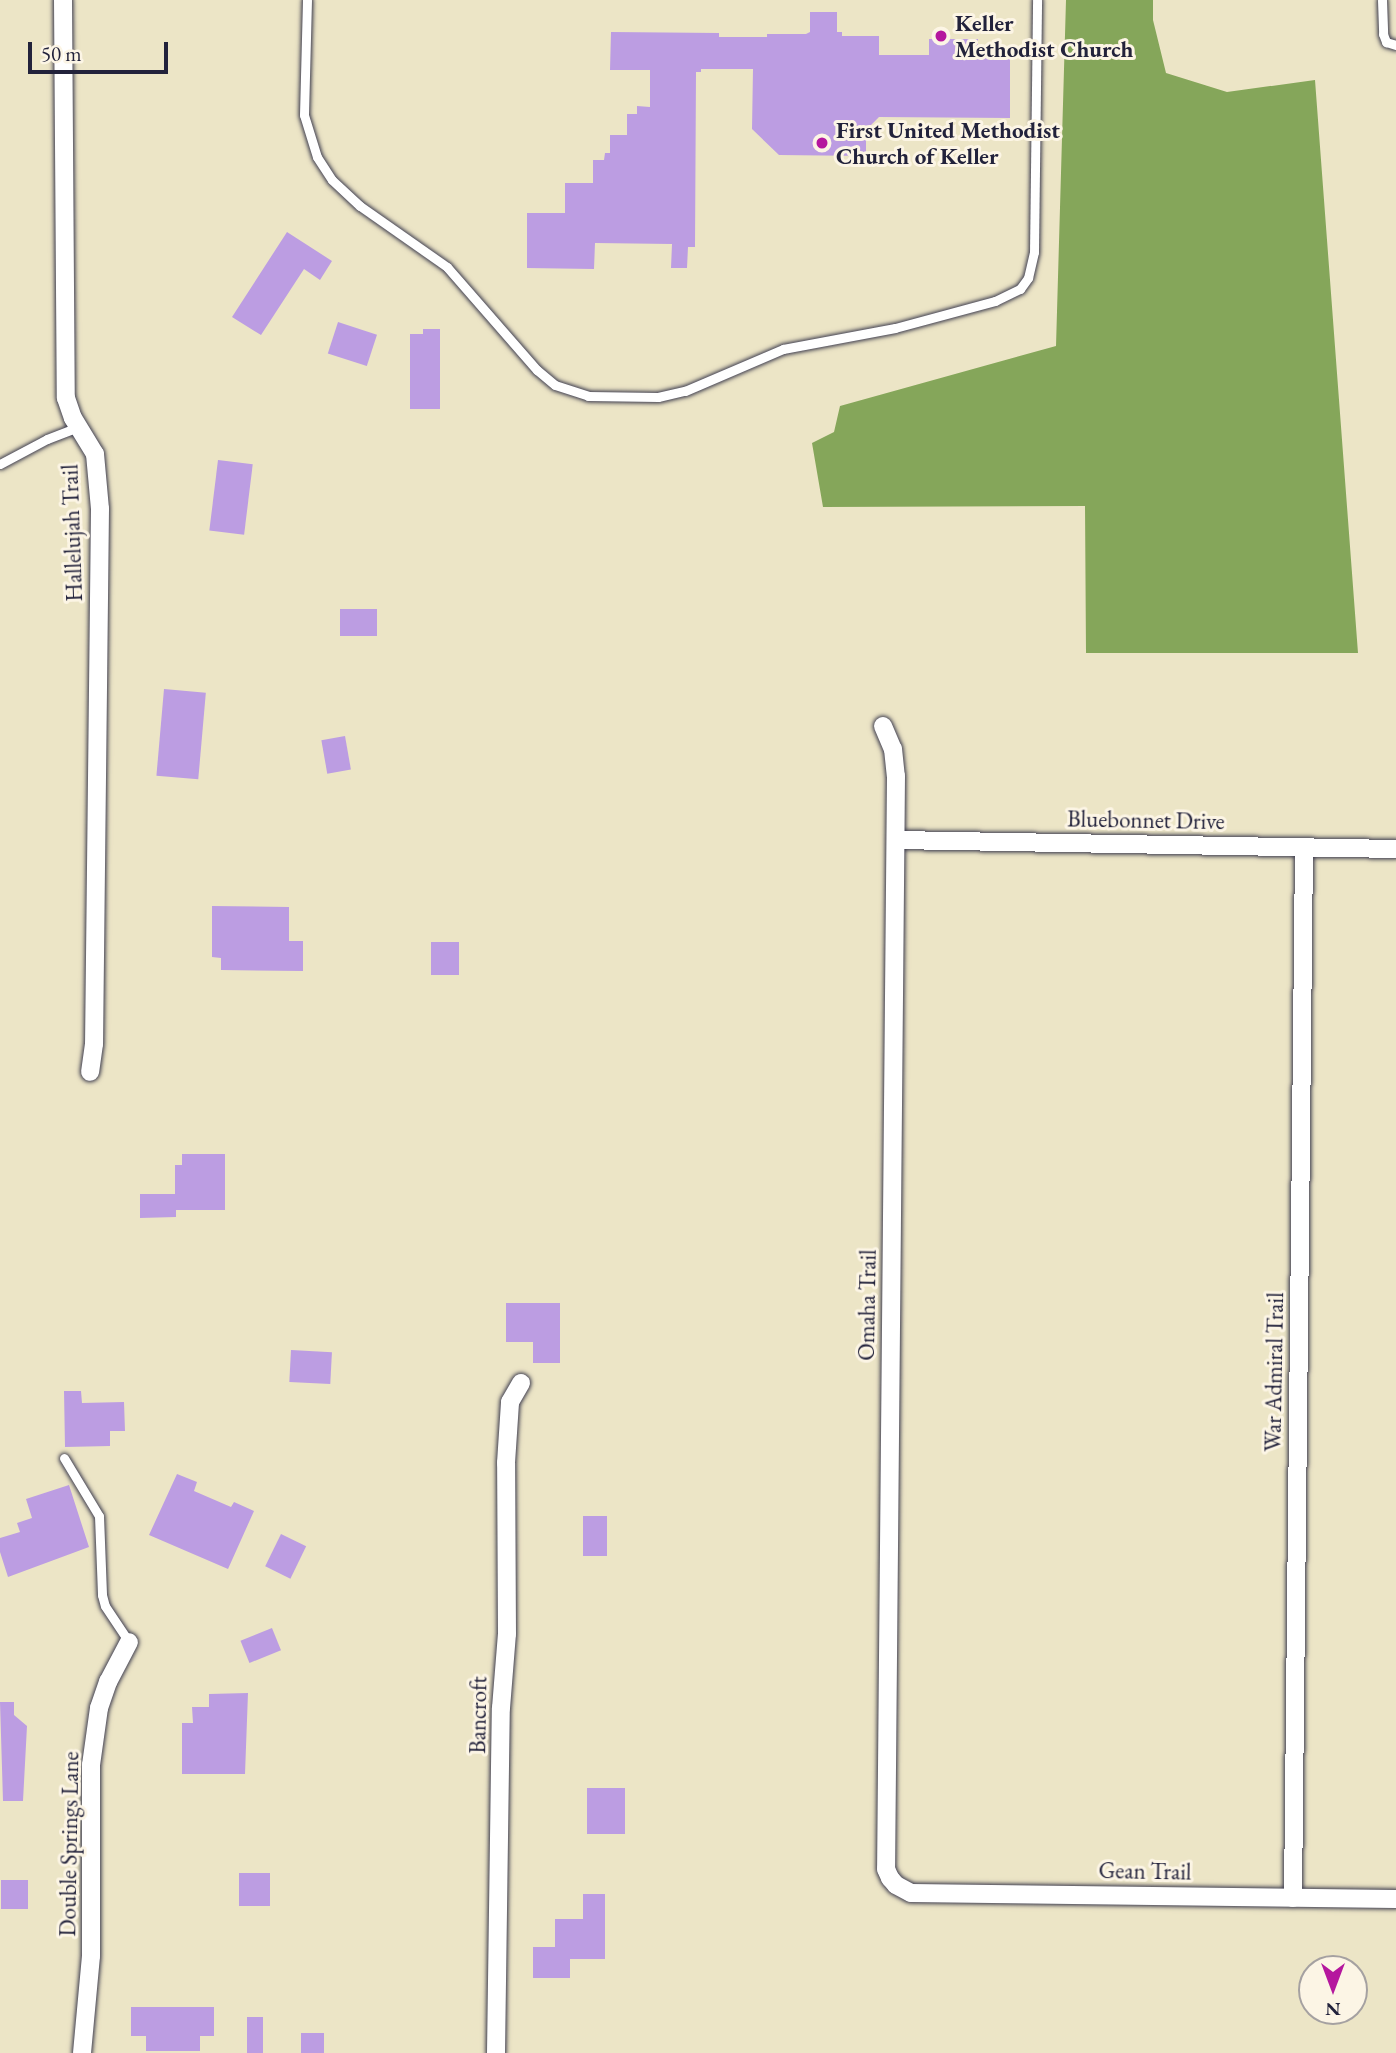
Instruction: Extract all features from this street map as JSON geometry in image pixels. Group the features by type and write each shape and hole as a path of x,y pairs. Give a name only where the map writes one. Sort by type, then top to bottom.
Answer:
{"street":[{"name":"Hallelujah Trail","path":"63,0 66,398 79,428 95,454 100,509 94,1044 90,1072"},
{"name":"Omaha Trail","path":"883,726 896,765 886,1855 886,1869 896,1885"},
{"name":"Bluebonnet Drive","path":"896,840 1396,849"},
{"name":"War Admiral Trail","path":"1293,1898 1304,847"},
{"name":"Bancroft","path":"496,2053 501,1707 507,1634 506,1463 510,1402 521,1382"},
{"name":"Double Springs Lane","path":"82,2053 91,1956 91,1765 99,1708 108,1682 129,1642"},
{"name":"Gean Trail","path":"896,1885 911,1893 1396,1899"}],"lane":[{"path":"307,0 304,115 317,157 332,180 360,206 447,267 537,370 555,384 588,396 658,397 685,391 783,349 895,328 996,301 1020,289 1028,278 1034,252 1037,0"},
{"path":"1382,0 1383,34 1386,42 1396,45"},
{"path":"0,464 47,439 79,428"},
{"path":"64,1458 99,1516 102,1595 105,1606 129,1642"}],"green space":[{"path":"1066,0 1153,0 1153,20 1166,73 1227,92 1315,80 1358,653 1086,653 1085,506 823,507 812,443 834,432 840,406 1056,346"}],"building":[{"name":"First United Methodist Church of Keller","path":"810,12 837,12 837,32 842,32 842,36 879,36 879,55 929,55 929,39 978,39 978,56 1010,56 1010,118 879,117 866,130 866,156 779,155 752,129 753,69 701,69 701,72 696,72 695,247 688,247 687,268 671,268 672,244 595,243 594,269 527,268 527,213 565,213 565,183 593,183 593,160 604,160 605,153 610,153 610,135 627,135 627,114 637,114 637,106 650,107 650,70 610,70 611,32 719,33 719,37 806,34 810,32"},
{"path":"287,232 332,261 320,280 304,269 261,335 232,317"},
{"path":"338,322 377,335 367,366 328,353"},
{"path":"423,329 440,329 440,409 410,409 410,334 423,334"},
{"path":"218,460 253,464 244,535 209,530"},
{"path":"340,609 377,609 377,636 340,636"},
{"path":"164,689 206,693 198,779 156,776"},
{"path":"345,736 351,769 327,774 321,740"},
{"path":"212,906 289,907 289,941 303,941 303,971 221,970 221,958 212,957"},
{"path":"431,942 459,942 459,975 431,975"},
{"path":"182,1154 225,1154 225,1210 176,1210 176,1217 140,1218 140,1194 175,1194 175,1165 182,1165"},
{"path":"506,1303 560,1303 560,1363 533,1363 533,1342 506,1342"},
{"path":"291,1350 332,1352 330,1384 289,1382"},
{"path":"64,1391 81,1391 82,1403 124,1402 125,1431 110,1431 110,1446 65,1447"},
{"path":"177,1474 197,1482 194,1491 231,1507 234,1502 254,1511 228,1569 149,1535"},
{"path":"69,1485 89,1547 8,1577 0,1552 0,1538 20,1532 17,1523 32,1518 26,1499"},
{"path":"583,1516 607,1516 607,1556 583,1556"},
{"path":"281,1534 306,1546 290,1579 265,1566"},
{"path":"272,1628 281,1650 249,1663 240,1641"},
{"path":"248,1693 245,1774 182,1774 182,1723 193,1723 192,1707 209,1707 209,1694"},
{"path":"0,1702 14,1702 14,1715 27,1726 23,1801 3,1801"},
{"path":"587,1788 625,1788 625,1834 587,1834"},
{"path":"239,1873 270,1873 270,1906 239,1906"},
{"path":"1,1880 28,1880 28,1909 1,1909"},
{"path":"583,1894 605,1894 605,1959 570,1959 570,1978 533,1978 533,1947 555,1947 555,1919 583,1919"},
{"path":"131,2007 214,2007 214,2036 200,2036 200,2051 146,2051 146,2036 131,2036"},
{"path":"247,2017 263,2017 263,2053 247,2053"},
{"path":"301,2033 324,2033 324,2053 301,2053"}],"place":[{"name":"Keller Methodist Church","path":"941,36"},
{"name":"First United Methodist Church of Keller","path":"822,143"}]}
